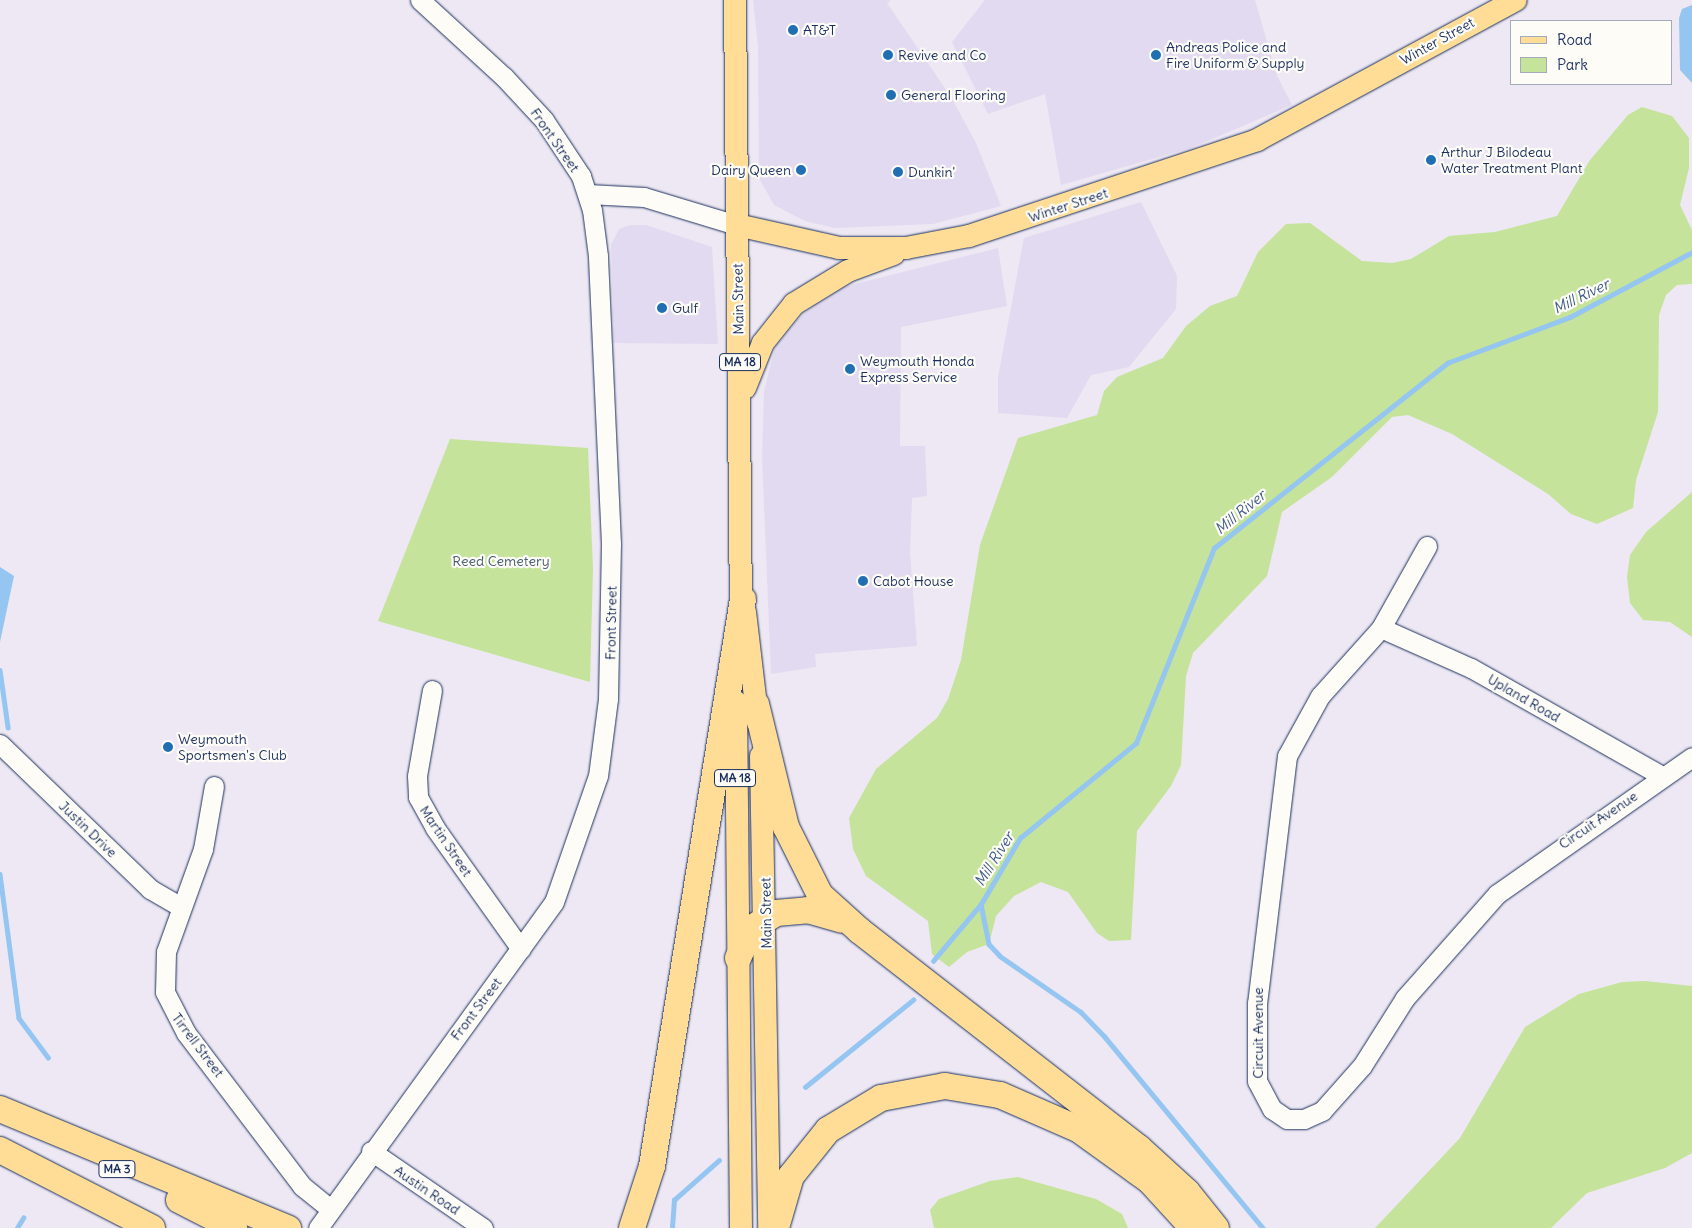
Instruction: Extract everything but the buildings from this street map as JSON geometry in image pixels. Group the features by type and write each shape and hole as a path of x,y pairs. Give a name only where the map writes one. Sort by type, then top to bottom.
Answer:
{"highway":[{"path":"632,1228 652,1166 743,599"},
{"path":"756,704 777,798 799,862 820,895 860,931 1138,1148 1187,1192 1216,1228"},
{"path":"738,958 747,934 766,917 813,911 860,931"},
{"path":"776,1228 791,1176 828,1130 881,1098 945,1086 1000,1095 1078,1129 1150,1181 1193,1228"},
{"path":"0,1109 288,1228"},
{"name":"MA 3","path":"0,1109 234,1228"},
{"path":"0,1151 124,1228"},
{"name":"MA 3","path":"0,1151 152,1228"}],"main road":[{"name":"Main Street","path":"735,0 743,599 735,745 741,1228"},
{"name":"Winter Street","path":"737,225 839,248 906,248 970,236 1224,153 1283,128 1516,0"},
{"path":"741,402 763,343 794,304 848,270 906,248"},
{"name":"Main Street","path":"743,599 756,704 766,917 769,1228"}],"street":[{"name":"Front Street","path":"323,1220 371,1151 554,902 585,824 598,776 608,699 611,544 598,256 588,194 571,158 544,120 504,77 420,0"},
{"name":"Winter Street","path":"588,194 644,197 737,225"},
{"name":"Circuit Avenue","path":"1428,546 1381,628 1315,704 1300,726 1281,778 1258,993 1257,1081 1262,1099 1287,1119 1304,1119 1322,1111 1337,1096 1405,998 1497,894 1692,756"},
{"name":"Upland Road","path":"1381,628 1471,668 1662,776"},
{"name":"Martin Street","path":"432,690 417,776 418,797 435,828 521,949"},
{"name":"Justin Drive","path":"0,744 150,889 181,907"},
{"name":"Tirrell Street","path":"214,786 203,849 169,937 163,976 175,1016 302,1186 323,1220"},
{"name":"Austin Road","path":"371,1151 483,1228"}],"shaded area":[{"path":"753,0 891,0 887,3 951,97 976,143 1001,206 933,224 835,228 805,221 774,205 759,178 758,46"},
{"path":"985,0 1255,0 1277,76 1292,105 1191,148 1061,185 1045,94 988,114 952,42"},
{"path":"1141,202 1177,276 1176,309 1129,367 1091,375 1067,418 998,413 998,377 1024,238"},
{"path":"630,225 646,225 712,247 718,344 614,343 611,245 619,229"},
{"path":"998,248 1007,306 901,327 900,446 925,446 927,496 912,498 910,552 917,646 815,654 816,667 771,674 762,457 764,392 775,347 803,313 843,287"}],"green space":[{"path":"1642,107 1672,116 1689,138 1689,168 1680,205 1692,230 1692,284 1677,285 1666,295 1659,315 1658,412 1636,480 1633,508 1597,524 1571,514 1548,494 1452,434 1408,415 1392,417 1332,477 1282,512 1267,576 1193,653 1186,676 1181,765 1171,786 1137,831 1131,940 1109,941 1097,933 1068,892 1041,882 1014,896 996,916 989,944 967,952 949,967 932,954 928,921 866,876 853,849 849,818 876,769 937,718 948,699 961,660 980,545 1018,438 1097,415 1104,391 1117,377 1163,358 1186,326 1210,306 1237,296 1258,252 1286,224 1310,223 1362,261 1392,263 1411,259 1449,236 1495,232 1557,216 1590,160 1628,115"},
{"name":"Reed Cemetery","path":"450,439 588,448 593,569 590,682 378,621"},
{"path":"1692,492 1692,637 1670,622 1643,620 1630,603 1627,577 1630,555 1646,532"},
{"path":"1645,981 1692,986 1692,1153 1665,1168 1587,1193 1551,1228 1375,1228 1460,1138 1525,1027 1579,994 1622,982"},
{"path":"1018,1177 1096,1199 1122,1214 1128,1228 934,1228 930,1210 939,1199 990,1181"}],"water":[{"path":"1692,5 1692,83 1680,70 1679,18 1682,9"},
{"path":"0,567 14,576 0,642"}],"waterway":[{"name":"Mill River","path":"933,961 981,904 1020,838 1136,743 1214,548 1447,363 1570,317 1692,252"},
{"path":"0,670 8,727"},
{"path":"0,874 19,1018 48,1057"},
{"path":"981,904 989,944 1000,956 1081,1012 1105,1037 1263,1228"},
{"name":"Mill River","path":"805,1087 913,1000"},
{"name":"Mill River","path":"672,1228 674,1200 719,1160"},
{"path":"17,1228 23,1218"}],"place":[{"name":"AT&T","path":"793,30"},
{"name":"Revive and Co","path":"888,55"},
{"name":"Andreas Police and Fire Uniform & Supply","path":"1156,55"},
{"name":"General Flooring","path":"891,95"},
{"name":"Arthur J Bilodeau Water Treatment Plant","path":"1431,160"},
{"name":"Dairy Queen","path":"801,170"},
{"name":"Dunkin'","path":"898,172"},
{"name":"Gulf","path":"662,308"},
{"name":"Weymouth Honda Express Service","path":"850,369"},
{"name":"Cabot House","path":"863,581"},
{"name":"Weymouth Sportsmen's Club","path":"168,747"}]}
